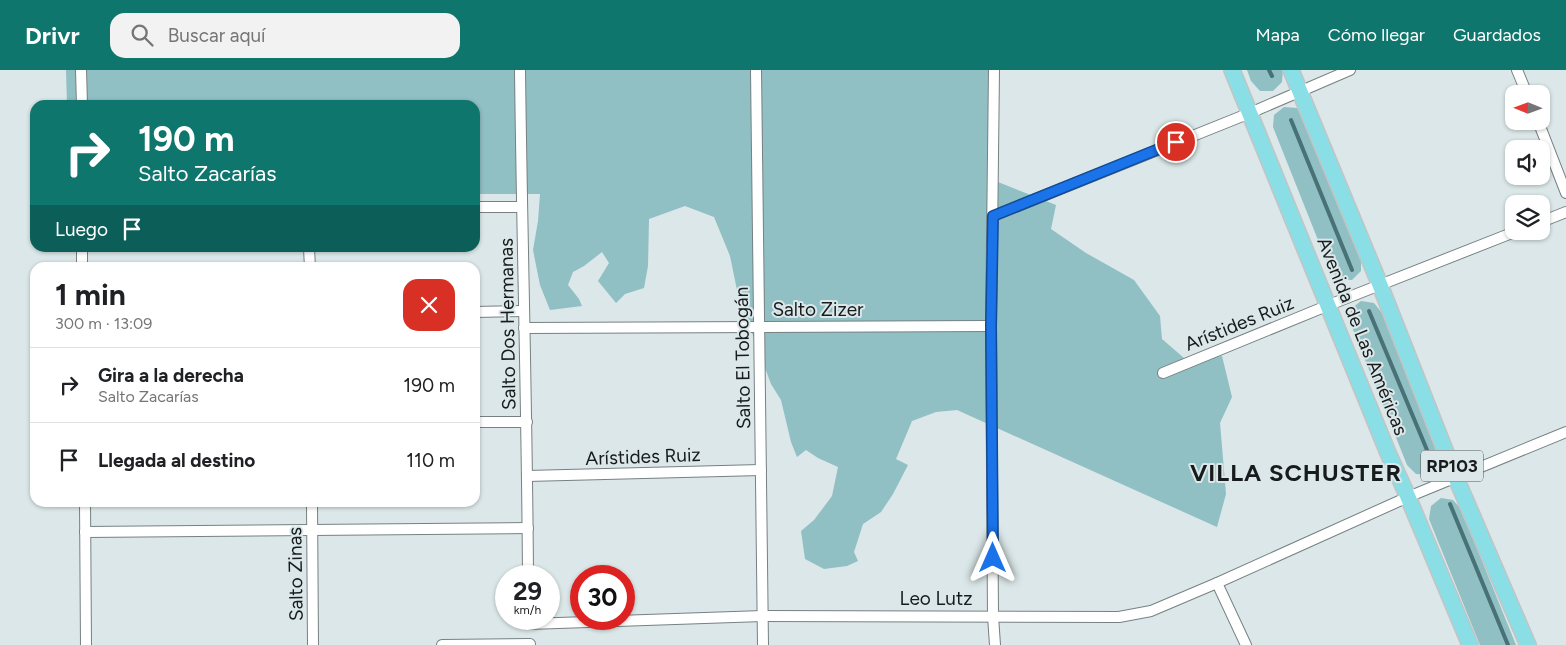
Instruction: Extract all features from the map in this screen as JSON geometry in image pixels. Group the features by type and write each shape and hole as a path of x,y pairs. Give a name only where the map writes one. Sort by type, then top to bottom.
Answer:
{"main road":[{"name":"Avenida de Las Américas","path":"1232,70 1388,453 1470,645"},
{"name":"Avenida de Las Américas","path":"1291,70 1380,285 1456,478 1528,645"}],"street":[{"path":"81,70 82,100"},
{"name":"Salto Dos Hermanas","path":"520,70 528,565"},
{"name":"Salto El Tobogán","path":"756,70 763,645"},
{"path":"994,70 991,326 993,616 995,645"},
{"path":"993,216 1250,113 1350,70"},
{"path":"1517,70 1523,85"},
{"path":"1542,130 1566,193"},
{"path":"480,207 522,207"},
{"path":"1550,218 1566,212"},
{"name":"Arístides Ruiz","path":"1163,373 1505,236"},
{"path":"480,312 524,311"},
{"name":"Salto Zizer","path":"524,328 991,326"},
{"path":"480,422 527,422"},
{"name":"Leo Lutz","path":"560,620 762,616 1119,617 1151,611 1408,497 1566,432"},
{"name":"Arístides Ruiz","path":"527,476 761,470"},
{"path":"85,507 86,645"},
{"name":"Salto Zinas","path":"312,507 313,645"},
{"path":"85,532 528,528"},
{"path":"1217,583 1246,645"},
{"path":"442,645 530,645 529,630"}],"shaded area":[{"path":"66,70 994,70 998,182 1056,205 1051,229 1086,253 1134,280 1160,316 1162,339 1184,358 1222,356 1232,397 1220,423 1226,494 1217,527 957,410 936,412 912,421 896,459 908,465 881,512 863,524 854,552 858,561 847,566 824,569 805,559 801,531 814,520 832,496 838,467 806,450 797,457 791,442 781,400 771,384 738,295 730,256 714,217 685,206 649,219 648,266 644,288 625,294 616,303 598,281 609,263 602,252 573,272 568,285 582,306 550,310 540,285 533,250 540,194 480,194 480,100 67,100"},
{"path":"1247,70 1283,70 1282,82 1273,91 1260,91 1251,81"},
{"path":"1284,107 1297,108 1304,118 1361,258 1361,271 1352,280 1339,279 1330,270 1273,127 1274,115"},
{"path":"1361,301 1374,303 1382,313 1439,453 1438,466 1429,475 1416,474 1407,465 1350,322 1351,309"},
{"path":"1441,498 1453,500 1461,509 1516,645 1480,645 1429,519 1431,506"}],"waterway":[{"path":"1269,70 1272,76"},
{"path":"1291,120 1352,270"},
{"path":"1369,311 1432,462"},
{"path":"1450,504 1508,645"}],"district":[{"name":"VILLA SCHUSTER","path":"1296,473"}],"route":[{"path":"993,558 991,326 993,216 1176,142"}]}
